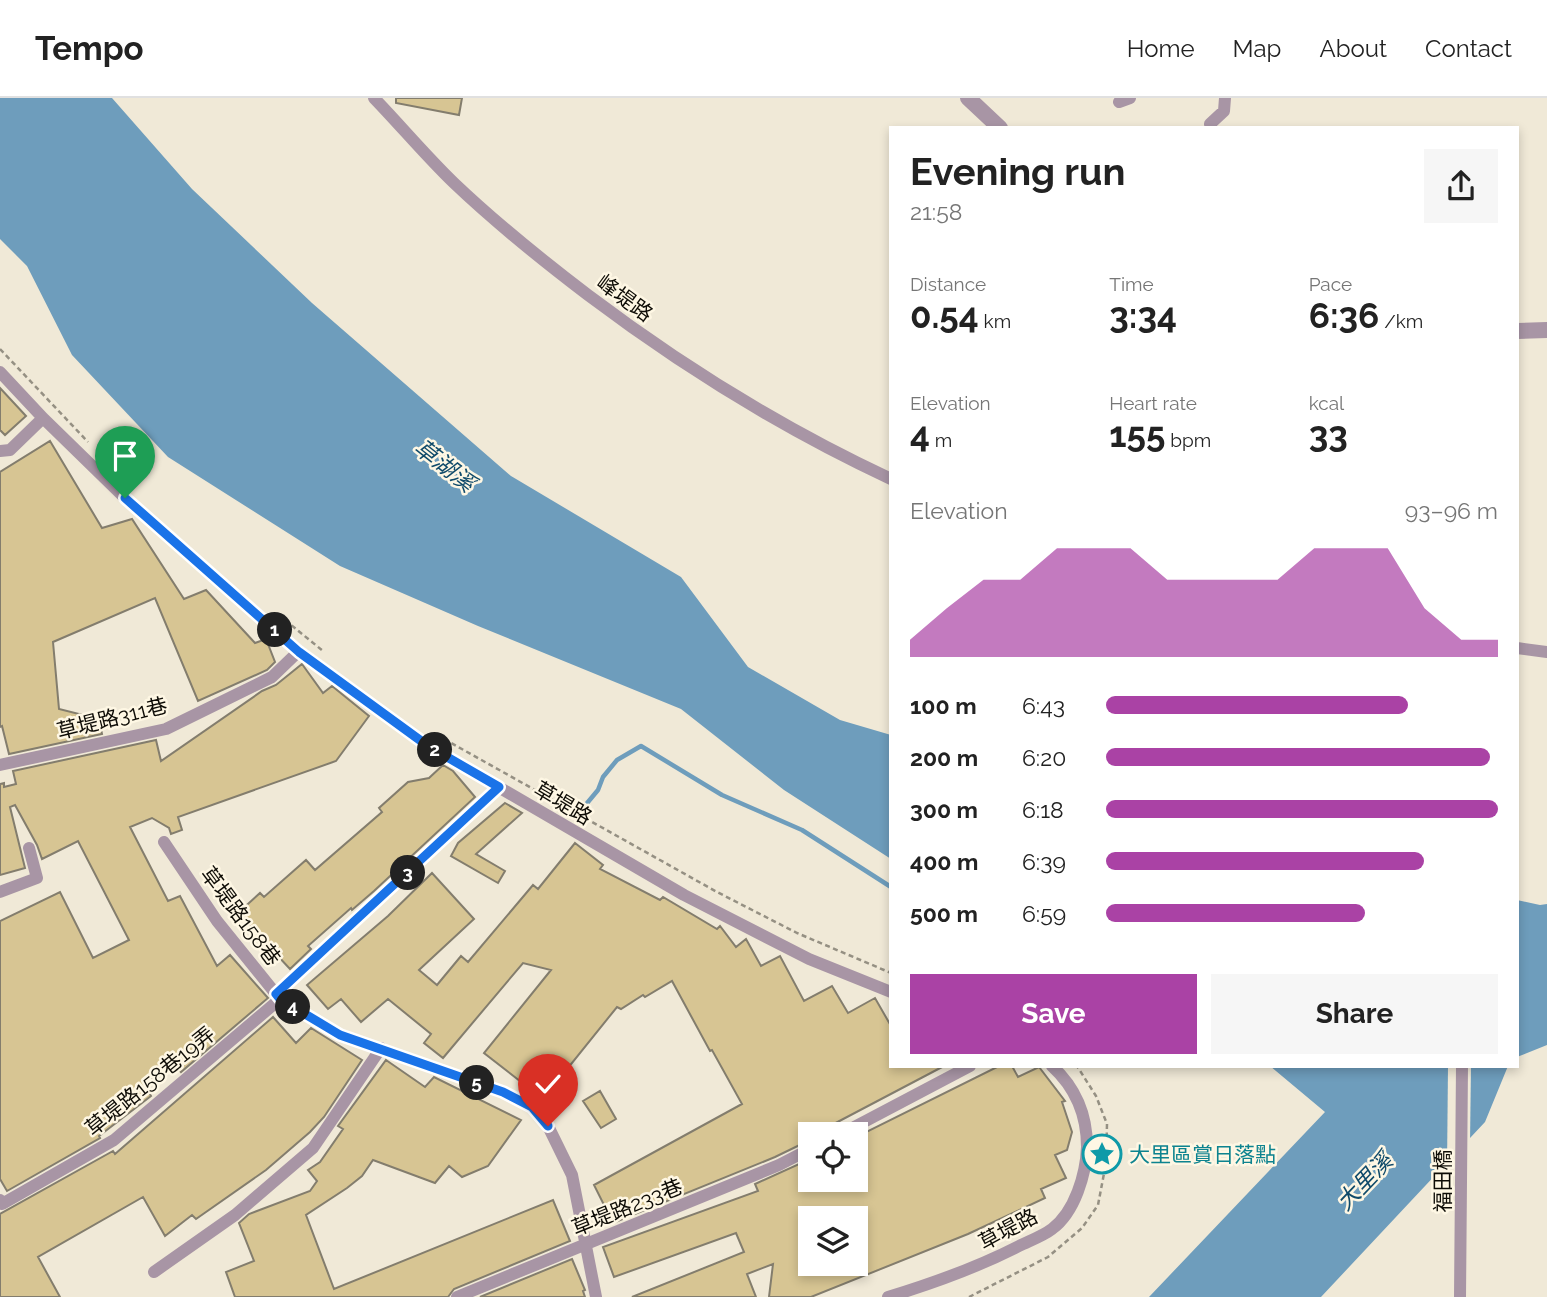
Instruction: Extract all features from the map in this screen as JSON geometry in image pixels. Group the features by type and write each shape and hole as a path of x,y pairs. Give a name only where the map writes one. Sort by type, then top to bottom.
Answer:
{"street":[{"name":"峰堤路","path":"374,98 454,183 534,254 628,325 726,390 847,458 889,478"},
{"path":"968,98 998,126"},
{"path":"1210,126 1224,111 1224,98"},
{"path":"1519,331 1547,330"},
{"name":"草堤路","path":"0,372 125,498 299,652 428,746 684,895 809,959 889,991"},
{"path":"0,452 10,450 43,418"},
{"path":"1519,648 1547,652"},
{"name":"草堤路311巷","path":"0,765 166,729 272,677 299,652"},
{"name":"草堤路158巷19弄","path":"1,1202 114,1140 278,997 499,787"},
{"name":"草堤路158巷","path":"164,842 217,921 278,997 340,1035 503,1092 532,1107 548,1126 572,1175 596,1297"},
{"path":"0,892 37,878 29,848"},
{"path":"154,1272 234,1215 313,1148 381,1048"},
{"path":"864,1122 967,1068"},
{"name":"草堤路","path":"888,1297 982,1265 1053,1229 1064,1215 1073,1202 1082,1178 1087,1139 1078,1097 1063,1075 1054,1068"},
{"name":"福田橋","path":"1460,1297 1462,1068"},
{"name":"草堤路233巷","path":"457,1297 766,1171 798,1155"}],"path":[{"path":"0,349 89,443"},
{"path":"276,612 326,654"},
{"path":"438,736 717,892 797,933 889,972"}],"water":[{"name":"草湖溪","path":"0,98 112,98 192,189 312,303 511,476 681,577 748,667 840,720 889,734 889,858 784,790 681,709 340,566 168,457 72,355 27,266 0,239"},
{"path":"1519,900 1547,904 1547,1045 1519,1056"},
{"name":"大里溪","path":"1272,1068 1507,1068 1485,1122 1321,1297 1149,1297 1325,1112"}],"pier":[{"path":"1448,1068 1471,1068 1470,1143 1447,1167"}],"building":[{"path":"396,98 462,98 459,115 396,103"},
{"path":"0,388 26,416 5,435 0,430"},
{"path":"50,441 102,528 132,519 184,599 206,590 255,643 266,639 275,662 267,670 198,701 155,598 53,642 59,709 99,719 102,734 9,754 2,726 0,727 0,472"},
{"path":"302,664 323,693 332,686 369,716 336,761 178,817 182,830 171,834 169,828 152,818 130,827 168,901 180,896 217,966 230,955 268,998 181,1072 172,1062 144,1083 151,1096 99,1136 100,1138 7,1191 0,1179 0,921 60,892 93,958 129,940 78,841 42,859 15,805 10,807 25,868 0,875 0,784 4,783 4,787 16,784 13,771 156,740 161,761 262,691 276,685"},
{"path":"443,765 453,771 475,797 374,891 308,946 311,949 290,969 238,913 260,893 264,897 306,860 315,870 382,812 379,808 408,782 429,778"},
{"path":"505,803 522,813 476,854 505,871 498,883 451,856 458,843"},
{"path":"575,843 603,865 600,869 660,900 663,897 717,929 720,926 736,947 746,939 761,966 780,956 804,1001 832,986 848,1013 875,998 889,1022 889,1068 940,1068 838,1122 798,1122 798,1146 613,1223 594,1185 742,1104 672,981 621,1009 617,1007 543,1099 484,1053 551,970 523,963 443,1058 424,1043 431,1034 388,999 361,1022 341,999 328,1009 307,985 388,916 432,873 474,919 419,970 437,985 461,956 468,962 533,885 538,889"},
{"path":"273,1017 296,1043 311,1028 362,1060 324,1117 310,1132 266,1170 196,1219 192,1215 165,1236 143,1197 38,1257 60,1297 0,1297 0,1214 113,1151 115,1154"},
{"path":"386,1060 425,1087 434,1077 521,1120 488,1166 462,1177 449,1166 435,1183 373,1160 362,1176 306,1215 334,1289 553,1200 570,1241 454,1289 448,1297 235,1297 226,1272 254,1261 239,1223 249,1214 310,1191 317,1181 308,1170 320,1162 343,1129 338,1126"},
{"path":"995,1068 1013,1068 1018,1077 1040,1068 1065,1101 1062,1102 1072,1132 1067,1150 1055,1155 1066,1178 1041,1189 1045,1198 968,1234 868,1274 868,1206 798,1206 798,1276 863,1276 811,1297 769,1297 773,1264 747,1274 756,1297 632,1297 744,1252 736,1233 614,1277 603,1247 758,1191 755,1184 798,1164 798,1192 868,1192 868,1131"},
{"path":"600,1091 616,1119 601,1128 583,1101"},
{"path":"572,1259 585,1290 585,1297 480,1297"}],"waterway":[{"path":"583,808 617,760 641,746 722,795 802,830 889,886"}],"place":[{"name":"大里區賞日落點","path":"1102,1154"}],"route":[{"path":"125,498 299,652 428,746 499,787 276,994 340,1035 503,1092 532,1107 548,1126"}]}
